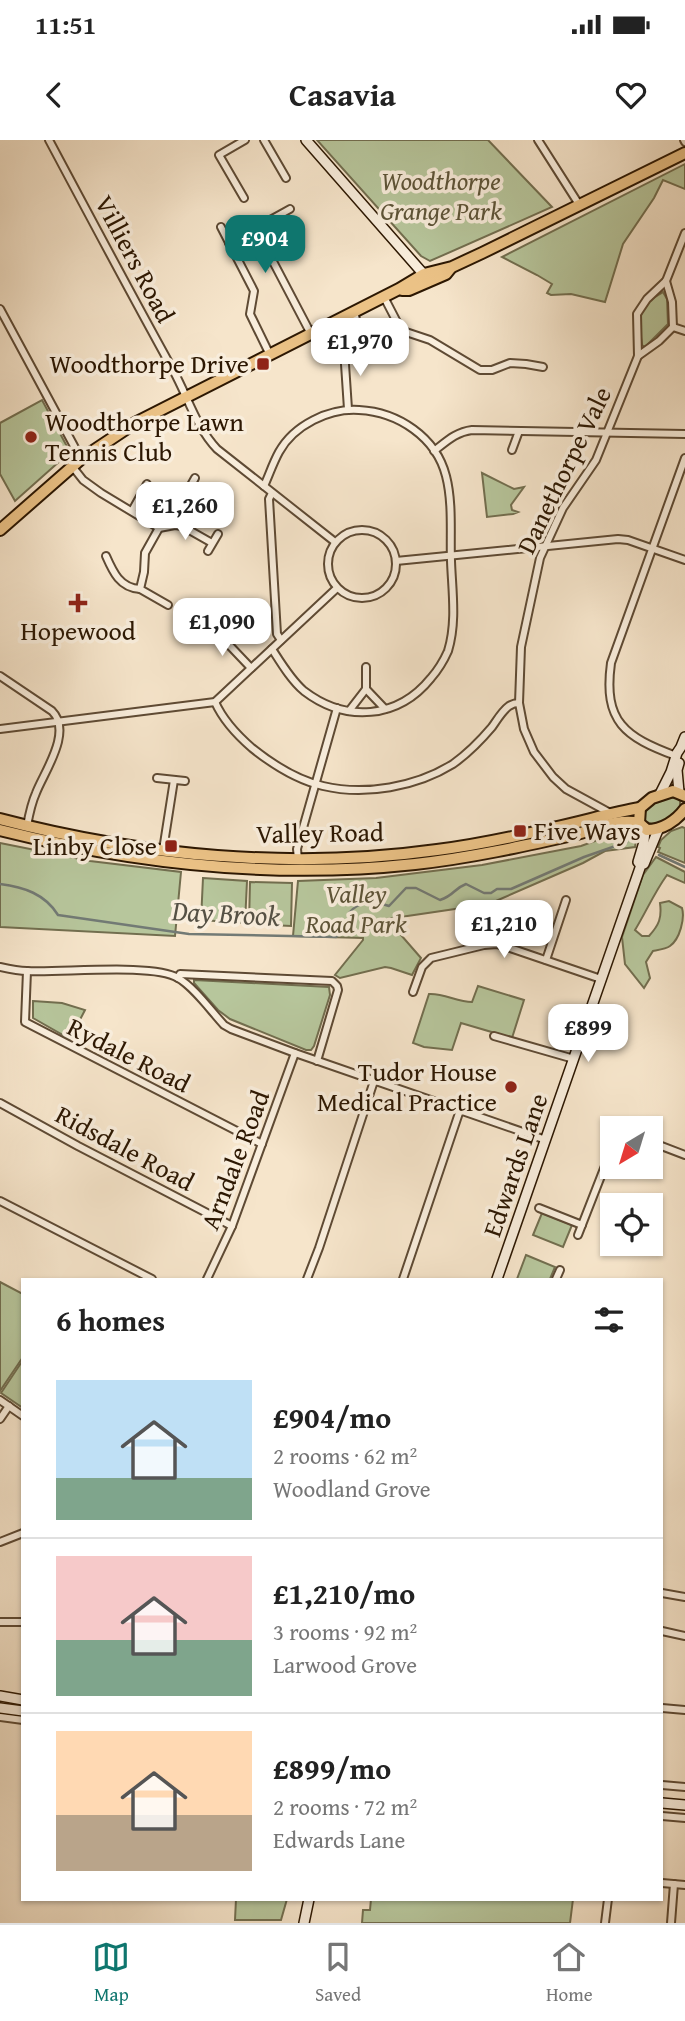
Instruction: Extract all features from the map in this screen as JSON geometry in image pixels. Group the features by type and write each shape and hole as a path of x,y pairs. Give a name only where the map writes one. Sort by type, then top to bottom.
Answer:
{"highway":[{"path":"0,530 76,463 135,423 399,289 452,267 685,153"},
{"path":"642,826 640,808 644,804 670,791 682,794"},
{"name":"Valley Road","path":"0,819 26,831 90,850 298,859 365,857 438,850 640,808"},
{"path":"658,830 683,815"},
{"name":"Valley Road","path":"162,855 236,867 306,869 413,864 486,853 618,823 633,821 658,830"},
{"name":"Valley Road","path":"0,830 26,831"}],"street":[{"name":"Villiers Road","path":"49,140 184,389 202,432 217,449 335,542"},
{"path":"244,198 219,155 245,140"},
{"path":"264,140 286,178"},
{"path":"306,140 427,278"},
{"path":"538,140 580,205"},
{"path":"217,242 227,240 290,209"},
{"path":"220,227 254,291 250,314 270,355"},
{"name":"Danethorpe Vale","path":"610,814 566,789 534,752 524,729 519,703 522,647 540,558 563,508 596,460 638,356 637,314 647,299 666,281 685,233"},
{"path":"294,234 269,248 268,252 315,332 344,349 354,344 358,338 354,312"},
{"path":"638,356 673,327 672,302 666,281"},
{"path":"384,297 396,321 406,332 430,340 480,370 492,370 510,363 526,364 543,370 546,358"},
{"path":"0,309 83,480 159,528 175,526 190,530 212,543"},
{"path":"673,327 685,331"},
{"path":"344,349 348,409"},
{"path":"264,486 279,451 303,426 324,415 348,409 389,414 413,428 442,464 447,477 451,555 453,620 447,652 424,687 398,705 368,713 349,711 321,702 302,690 272,649"},
{"path":"434,451 462,431 472,430 685,434"},
{"path":"512,450 519,431"},
{"path":"682,794 677,770 682,755 634,738 624,728 614,713 609,681 611,663 685,458"},
{"path":"175,526 177,510 195,478"},
{"path":"132,511 147,484"},
{"path":"272,493 269,499 272,557 277,634 281,640"},
{"path":"139,589 144,572 145,553 159,528"},
{"path":"362,529 381,535 389,542 397,561 389,585 375,596 355,597 345,594 332,581 328,566 335,542 352,531 362,529"},
{"path":"208,551 218,534"},
{"path":"397,561 618,539 685,560"},
{"path":"106,556 115,578 168,605"},
{"path":"0,729 215,702 337,587"},
{"path":"212,628 251,668"},
{"path":"349,711 366,689 366,667"},
{"path":"0,676 56,714 58,722 59,737 56,748 35,795 26,831"},
{"path":"366,689 385,709"},
{"path":"215,702 232,728 281,769 330,787 365,790 402,785 434,774 464,755 490,730 509,706 519,703"},
{"path":"298,859 297,849 337,708"},
{"path":"660,794 685,737"},
{"path":"157,778 185,781"},
{"path":"162,855 174,780"},
{"name":"Edwards Lane","path":"641,865 638,862 644,842 642,826"},
{"name":"Edwards Lane","path":"498,1278 641,865 645,864 658,830"},
{"path":"546,960 565,903 572,909"},
{"path":"413,992 422,967 431,958 497,944 601,979"},
{"path":"0,967 27,971 139,971 167,974 178,978 224,1025 317,1061 546,1140"},
{"name":"Rydale Road","path":"27,971 24,1022 262,1144"},
{"path":"178,978 180,974 332,981 338,990 317,1061"},
{"path":"416,983 425,986"},
{"path":"494,1036 574,1059"},
{"name":"Arndale Road","path":"207,1278 232,1226 295,1053"},
{"path":"307,1278 374,1081"},
{"name":"Ridsdale Road","path":"0,1103 232,1226"},
{"path":"403,1278 460,1110"},
{"path":"663,1147 685,1155"},
{"path":"578,1235 600,1179"},
{"path":"0,1201 150,1278"},
{"path":"540,1208 582,1225"},
{"path":"556,1278 560,1270"},
{"path":"0,1400 21,1415"},
{"path":"0,1419 9,1406"},
{"path":"0,1542 21,1534"},
{"path":"663,1593 685,1597"},
{"path":"0,1622 21,1622"},
{"path":"663,1631 685,1636"},
{"path":"0,1696 21,1700"},
{"path":"0,1708 21,1711"},
{"path":"663,1708 685,1710"},
{"path":"0,1717 21,1720"},
{"path":"663,1785 685,1787"},
{"path":"663,1802 685,1805"},
{"path":"663,1816 685,1818"},
{"path":"663,1883 685,1885"},
{"path":"671,1923 674,1884"},
{"path":"303,1923 308,1901"},
{"path":"605,1923 608,1901"}],"green space":[{"name":"Woodthorpe Grange Park","path":"317,140 488,140 552,207 430,261 421,256"},
{"path":"685,164 685,189 663,180 623,244 605,302 571,294 551,295 547,293 552,284 502,257"},
{"path":"663,292 667,299 668,324 645,347 642,345 641,336 642,313 649,302"},
{"name":"Woodthorpe Lawn Tennis Club","path":"42,400 70,452 15,501 0,474 0,423"},
{"path":"482,473 514,489 524,487 511,505 512,510 518,512 487,517"},
{"path":"668,797 680,801 680,810 658,823 644,820 648,808"},
{"path":"685,828 685,863 658,852 661,840 671,831"},
{"name":"Valley Road Park","path":"623,831 633,836 635,847 605,851 489,904 387,919 421,958 412,975 385,967 340,978 335,975 363,938 293,936 298,881 376,878 482,865 581,846"},
{"path":"0,843 90,861 181,872 175,936 0,927"},
{"path":"656,857 685,872 685,883 667,875 635,930 642,936 649,936 659,921 660,903 669,901 682,908 683,917 674,943 653,951 646,962 650,978 644,988 625,964 622,937 643,875"},
{"path":"203,878 247,881 245,923 201,920"},
{"path":"250,882 292,883 291,926 249,924"},
{"path":"194,980 329,987 330,995 314,1046 311,1050 306,1050 230,1019 218,1010"},
{"path":"478,986 524,1000 512,1038 461,1023 452,1050 413,1043 429,994 472,1002"},
{"path":"33,1001 62,1003 85,1010 70,1039 33,1018"},
{"path":"542,1213 572,1225 563,1247 533,1235"},
{"path":"526,1255 555,1267 550,1278 517,1278"},
{"path":"0,1282 21,1293 21,1360 0,1391"},
{"path":"21,1363 21,1407 1,1393"},
{"path":"236,1901 286,1901 281,1920 235,1920"},
{"path":"371,1901 573,1901 570,1923 362,1923 363,1910 370,1910"}],"waterway":[{"name":"Day Brook","path":"0,884 33,893 47,902 58,915 189,934 336,937 346,926 349,913 357,906 367,903 389,906 406,888 416,888 440,900 466,884 484,893 511,889 584,857 627,842"},
{"name":"Day Brook","path":"659,855 685,867"}],"place":[{"name":"Woodthorpe Drive","path":"263,364"},
{"name":"Woodthorpe Lawn Tennis Club","path":"31,437"},
{"name":"Hopewood","path":"78,603"},
{"name":"Five Ways","path":"520,831"},
{"name":"Linby Close","path":"171,846"},
{"name":"Tudor House Medical Practice","path":"511,1087"}]}
